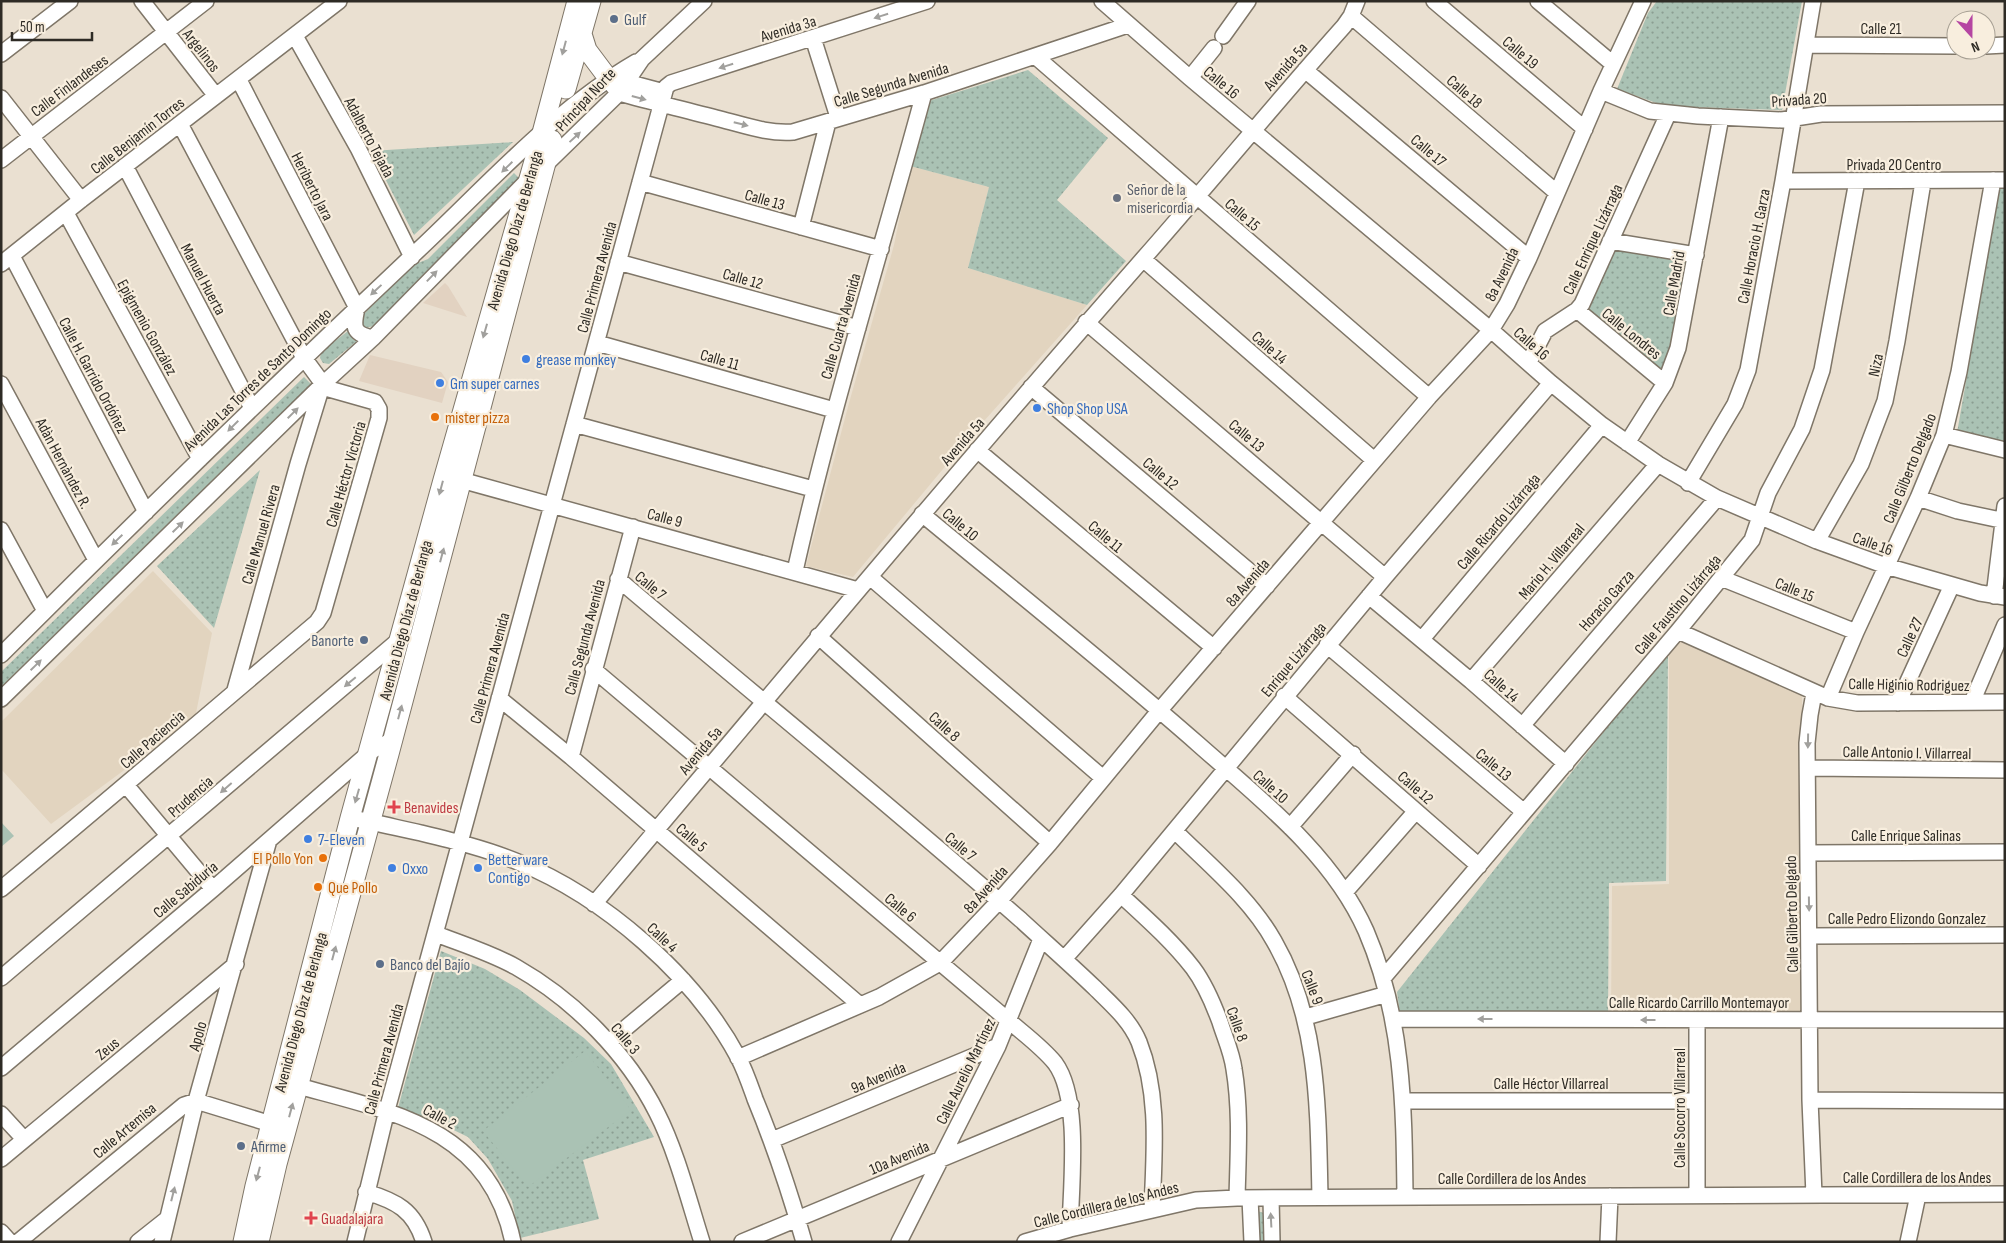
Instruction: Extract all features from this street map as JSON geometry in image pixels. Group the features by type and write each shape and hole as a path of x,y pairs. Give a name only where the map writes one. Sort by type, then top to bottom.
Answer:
{"main road":[{"name":"Avenida Diego Díaz de Berlanga","path":"243,1242 271,1124 350,818 370,752 443,480 527,180 542,133 577,1"},
{"name":"Avenida Diego Díaz de Berlanga","path":"259,1242 277,1164 462,480 557,119 591,1"},
{"path":"582,34 587,50 618,84"}],"street":[{"path":"1,54 70,1"},
{"name":"Argelinos","path":"142,1 216,96"},
{"name":"Calle Finlandeses","path":"1,160 206,1"},
{"name":"Calle Benjamín Torres","path":"6,260 80,200 339,1"},
{"name":"Principal Norte","path":"527,180 546,163 642,59 704,1"},
{"name":"Avenida 3a","path":"662,98 666,86 671,83 927,1"},
{"name":"Calle 16","path":"1102,1 1252,131 1529,362 1551,383 1602,425 1658,464 1717,498 1817,541 1886,566 1952,586 1999,597"},
{"name":"Avenida 5a","path":"594,904 708,766 922,514 1086,322 1143,260 1351,16 1357,1"},
{"name":"Calle 19","path":"1434,1 1585,129"},
{"name":"8a Avenida","path":"738,1058 898,988 940,963 999,901 1050,843 1159,710 1374,460 1490,330 1507,304 1529,258 1556,192 1643,1"},
{"name":"Calle Horacio H. Garza","path":"1688,483 1735,404 1748,370 1783,181 1813,1"},
{"path":"1539,2 1613,64"},
{"path":"1190,78 1218,42 1239,4"},
{"name":"Calle 18","path":"1351,16 1556,192"},
{"name":"Calle Segunda Avenida","path":"618,84 781,133 803,130 833,119 924,93 1128,24"},
{"name":"Adalberto Tejada","path":"295,36 358,148 412,257"},
{"path":"802,227 833,119 813,38"},
{"name":"Calle 21","path":"1806,45 1946,46"},
{"name":"Calle 15","path":"1035,56 1429,398"},
{"name":"Calle 17","path":"1305,70 1529,258"},
{"name":"Heriberto Jara","path":"238,80 357,308"},
{"name":"Principal Norte","path":"542,133 557,119 618,84"},
{"name":"Privada 20","path":"1601,91 1639,108 1668,114 1770,120 1821,114 2005,113"},
{"name":"Calle Cuarta Avenida","path":"794,571 834,410 924,93"},
{"path":"1,98 80,200"},
{"name":"Calle Primera Avenida","path":"355,1242 387,1110 551,504 597,343 662,98"},
{"name":"Calle Enrique Lizárraga","path":"1529,362 1545,331 1577,310 1588,293 1668,114"},
{"name":"Calle Madrid","path":"1627,443 1665,383 1678,348 1721,117"},
{"path":"180,124 304,358 322,385"},
{"name":"Avenida Las Torres de Santo Domingo","path":"1,655 252,408 542,133"},
{"name":"Manuel Huerta","path":"125,166 252,408"},
{"path":"1,699 322,385 373,338 527,180"},
{"name":"Privada 20 Centro","path":"1783,181 1923,182 1999,180"},
{"name":"Calle Gilberto Delgado","path":"1814,1196 1810,1100 1808,727 1821,696 1856,632 1918,498 1944,435 1999,180"},
{"name":"Calle Faustino Lizárraga","path":"1384,977 1678,631 1752,540 1768,493 1802,429 1822,370 1857,181"},
{"name":"Calle 13","path":"640,182 881,249"},
{"name":"Niza","path":"1817,541 1860,464 1885,401 1897,341 1923,182"},
{"name":"Epigmenio González","path":"66,212 200,459"},
{"path":"1610,241 1696,254"},
{"name":"Calle H. Garrido Ordóñez","path":"6,260 146,512"},
{"name":"Calle 14","path":"1143,260 1374,460"},
{"name":"Calle 12","path":"618,262 858,328"},
{"path":"357,308 353,323 357,332 363,336 373,338"},
{"name":"Calle Londres","path":"1577,310 1665,383"},
{"name":"Calle 13","path":"1086,322 1385,577"},
{"name":"Calle 11","path":"597,343 834,410"},
{"name":"Enrique Lizárraga","path":"1064,959 1227,770 1284,696 1551,383"},
{"name":"Adàn Hernàndez R.","path":"1,384 96,560"},
{"name":"Calle Héctor Victoria","path":"322,385 375,402 380,409 323,613"},
{"name":"Calle Manuel Rivera","path":"235,690 303,445 322,385"},
{"name":"Calle 12","path":"1031,387 1267,586"},
{"path":"574,424 813,489"},
{"name":"Calle Ricardo Lizárraga","path":"1422,639 1602,425"},
{"path":"1944,435 2005,450"},
{"name":"Calle 11","path":"977,450 1214,648"},
{"name":"Mario H. Villarreal","path":"1471,681 1658,464"},
{"name":"Calle 9","path":"462,480 858,590"},
{"name":"Horacio Garza","path":"1522,726 1717,498"},
{"path":"1918,498 1958,511 2004,516 1999,597"},
{"name":"Calle 10","path":"922,514 1159,710 1227,770 1290,827 1345,892 1365,930 1384,977 1393,1019 1404,1101 1405,1196"},
{"name":"Calle Segunda Avenida","path":"571,757 593,669 633,527"},
{"path":"1,530 46,611"},
{"path":"870,577 1103,778"},
{"name":"Calle 15","path":"1721,578 1856,632"},
{"name":"Calle 7","path":"618,579 999,901 1116,1008 1138,1041 1152,1090 1154,1143 1152,1210"},
{"name":"Calle 27","path":"1898,703 1952,586"},
{"name":"Calle 14","path":"1369,596 1422,639 1566,764"},
{"name":"Calle Paciencia","path":"1,889 317,622 323,613"},
{"path":"1972,702 2005,625"},
{"name":"Calle Higinio Rodriguez","path":"1678,631 1821,696 1857,703 2005,702"},
{"name":"Calle 8","path":"818,636 1050,843"},
{"name":"Prudencia","path":"1,978 400,639"},
{"name":"Calle 13","path":"1328,645 1524,812"},
{"name":"Calle 6","path":"593,669 1009,1021 1054,1062 1067,1088 1071,1105 1070,1229"},
{"name":"Calle 12","path":"1284,696 1479,866"},
{"name":"Calle 5","path":"499,698 657,830 860,1005"},
{"name":"Calle Sabiduría","path":"1,1068 370,752 392,740"},
{"path":"1290,827 1352,754"},
{"name":"Calle Antonio I. Villarreal","path":"1808,768 2005,770"},
{"path":"126,785 212,889"},
{"path":"1345,892 1416,810"},
{"name":"Calle 4","path":"350,818 370,821 460,843 519,862 559,882 594,904 636,935 683,980 717,1023 738,1058 772,1140 804,1242"},
{"name":"Calle 9","path":"1175,831 1224,880 1262,924 1274,941 1292,979 1306,1017 1314,1074 1318,1121 1320,1196"},
{"name":"Apolo","path":"162,1242 166,1219 196,1101 236,964 269,840"},
{"name":"Calle Enrique Salinas","path":"1808,853 2005,852"},
{"name":"Calle 8","path":"1121,895 1142,914 1193,968 1208,992 1218,1017 1230,1049 1236,1085 1243,1198 1252,1242"},
{"name":"Calle 3","path":"436,934 515,966 539,981 610,1042 641,1084 658,1114 678,1165 702,1242"},
{"name":"Calle Pedro Elizondo Gonzalez","path":"1810,936 2005,935"},
{"name":"Calle Aurelio Martínez","path":"899,1242 998,1046 1041,939"},
{"name":"Zeus","path":"1,1159 236,964"},
{"path":"610,1042 683,980"},
{"path":"1306,1017 1387,994"},
{"name":"Calle Ricardo Carrillo Montemayor","path":"1393,1019 2005,1020"},
{"name":"Calle Socorro Villarreal","path":"1697,1020 1697,1196"},
{"name":"9a Avenida","path":"772,1140 998,1046"},
{"name":"Calle 2","path":"298,1086 387,1110 436,1132 468,1156 481,1171 496,1196 513,1242"},
{"path":"1810,1100 2005,1101"},
{"path":"196,1101 271,1124"},
{"name":"Calle Artemisa","path":"18,1242 164,1120 184,1105 196,1101"},
{"name":"Calle Héctor Villarreal","path":"1404,1101 1697,1101"},
{"name":"10a Avenida","path":"742,1242 1071,1105"},
{"path":"1,1114 24,1140"},
{"path":"366,1192 390,1199 404,1208 415,1223 424,1242"},
{"name":"Calle Cordillera de los Andes","path":"1025,1242 1070,1229 1196,1200 1320,1196 2005,1194"},
{"path":"1908,1242 1918,1195"},
{"path":"1608,1242 1610,1196"},
{"path":"1271,1198 1272,1242"},
{"path":"138,1242 166,1219"},
{"path":"1,1232 10,1242"}],"shaded area":[{"path":"910,166 989,187 968,268 1087,305 968,439 853,577 806,566 849,403 894,245"},
{"path":"445,283 448,286 467,317 423,303"},
{"name":"Gm super carnes","path":"370,355 441,372 448,382 442,403 359,381"},
{"path":"153,571 212,633 195,718 51,824 1,769 1,722"},
{"path":"1681,641 1802,691 1802,1013 1611,1017 1612,886 1669,884 1669,649"}],"green space":[{"path":"1657,1 1802,1 1782,110 1665,106 1617,89 1648,13"},
{"path":"1028,70 1108,138 1057,200 1126,261 1087,305 968,268 989,187 910,166 929,101"},
{"path":"513,142 414,235 371,151"},
{"path":"514,173 519,178 490,209 373,326 363,329 361,327 362,316 413,265 428,259"},
{"path":"2000,186 2005,186 2005,446 1957,433"},
{"path":"1613,249 1688,262 1674,341 1662,373 1588,312"},
{"path":"348,331 354,340 357,341 329,364 323,363 320,358 321,352"},
{"path":"304,377 312,385 1,687 1,672"},
{"path":"260,470 214,628 157,566"},
{"path":"1668,651 1666,881 1609,883 1608,1017 1400,1015 1397,992"},
{"path":"1,822 14,836 1,847"},
{"path":"441,951 485,969 520,990 584,1038 611,1064 654,1137 583,1160 599,1219 520,1238 512,1201 488,1159 468,1137 437,1122 398,1108"},
{"path":"585,1051 631,1110 528,1187 483,1131"},
{"path":"1257,1211 1264,1213 1267,1242 1259,1242"}],"place":[{"name":"Gulf","path":"614,19"},
{"name":"Señor de la misericordia","path":"1117,198"},
{"name":"grease monkey","path":"526,359"},
{"name":"Gm super carnes","path":"440,383"},
{"name":"Shop Shop USA","path":"1037,408"},
{"name":"mister pizza","path":"435,417"},
{"name":"Banorte","path":"364,640"},
{"name":"Benavides","path":"394,807"},
{"name":"7-Eleven","path":"308,839"},
{"name":"El Pollo Yon","path":"323,858"},
{"name":"Oxxo","path":"392,868"},
{"name":"Betterware Contigo","path":"478,868"},
{"name":"Que Pollo","path":"318,887"},
{"name":"Banco del Bajío","path":"380,964"},
{"name":"Afirme","path":"241,1146"},
{"name":"Guadalajara","path":"311,1218"}]}
